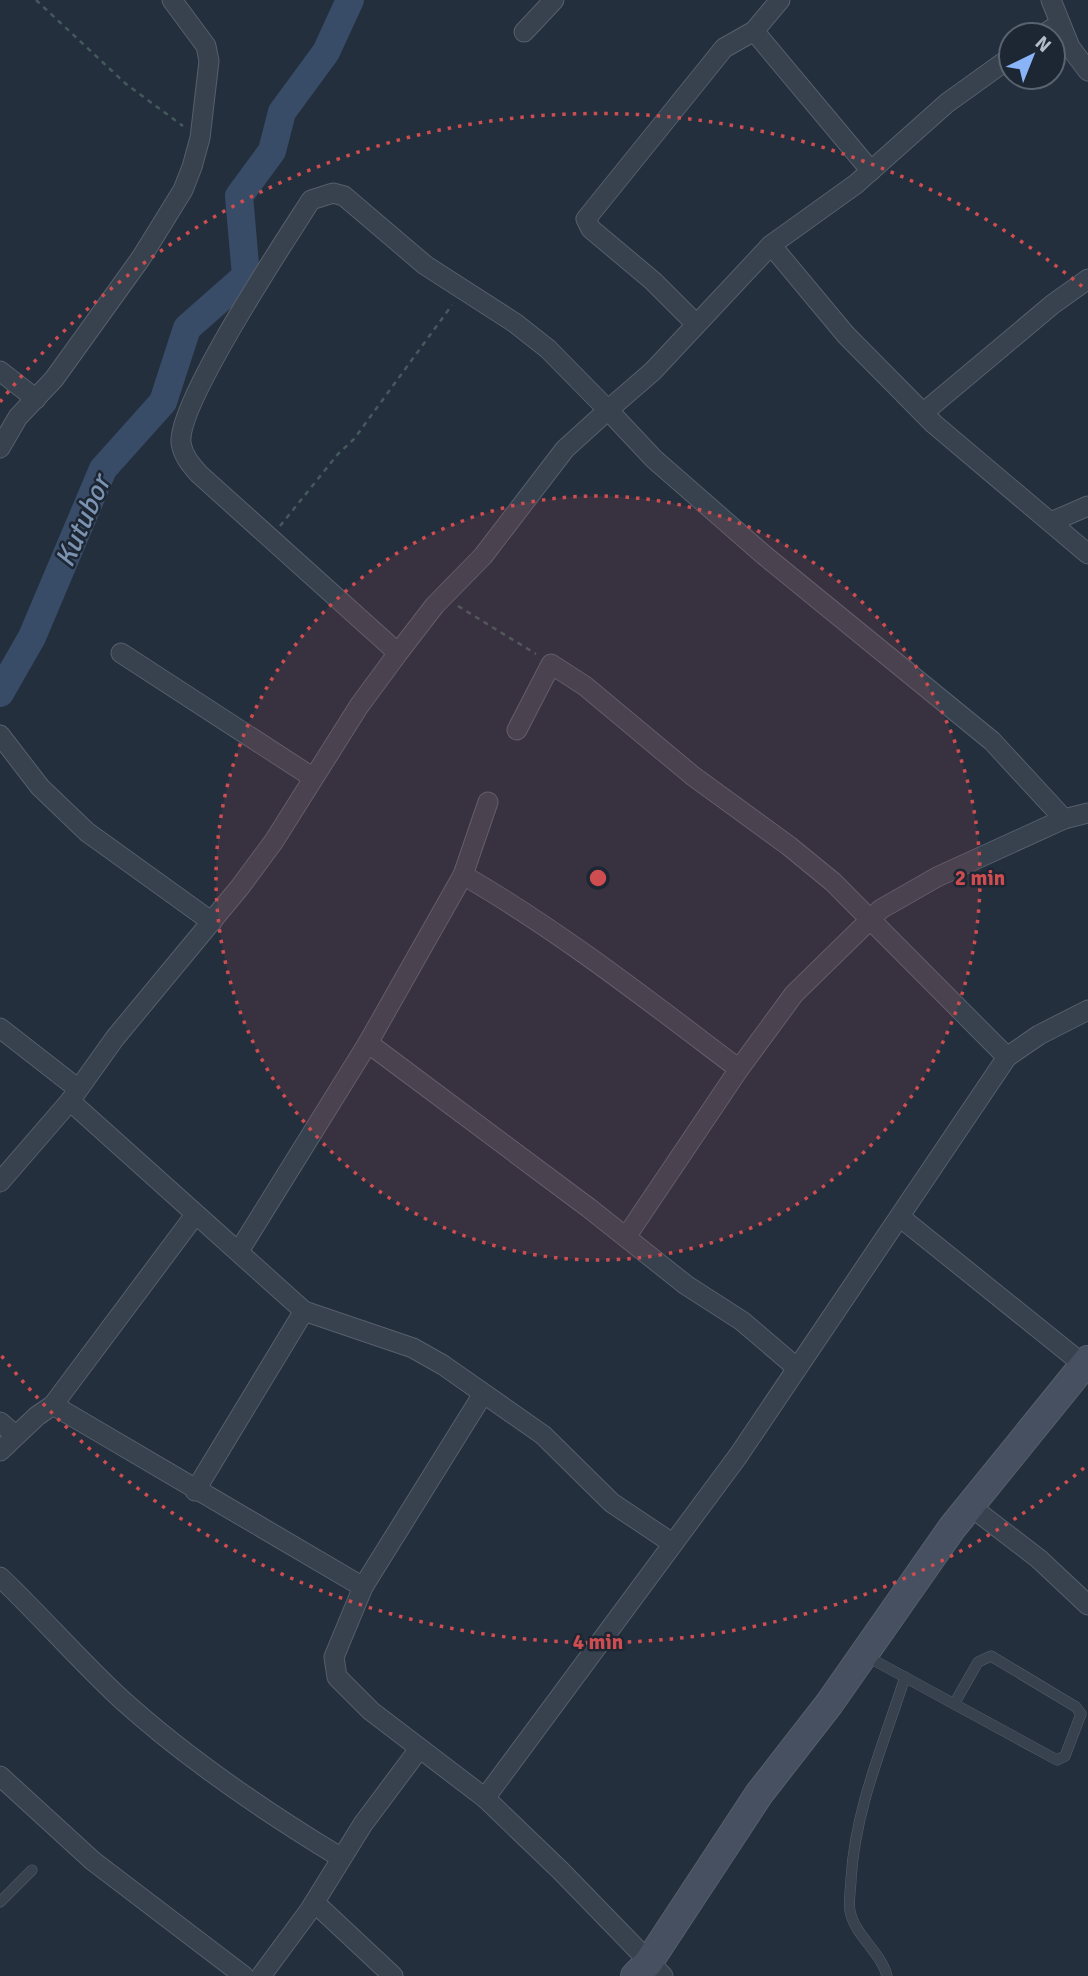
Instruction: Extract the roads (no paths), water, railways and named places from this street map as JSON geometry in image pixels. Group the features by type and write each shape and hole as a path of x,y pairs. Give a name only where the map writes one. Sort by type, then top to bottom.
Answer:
{"street":[{"path":"0,448 18,417 36,399 141,258 183,190 200,138 209,61 206,46 172,0"},
{"path":"524,32 554,0"},
{"path":"695,323 653,281 591,229 586,219 724,48 754,32 780,0"},
{"path":"1051,0 1051,21"},
{"path":"754,32 871,171"},
{"path":"1067,48 1088,71"},
{"path":"0,1182 74,1095 115,1038 212,922 274,841 312,777 398,653 443,597 483,556 565,449 653,371 771,244 871,171 947,103 997,67"},
{"path":"398,653 199,474 186,459 181,442 186,412 251,296 311,200 333,193 344,196 425,265 515,323 548,349 654,459 764,555 992,741 1064,819"},
{"path":"771,244 846,335 923,413 1088,554"},
{"path":"923,413 1053,304 1088,279"},
{"path":"0,371 36,399"},
{"path":"1051,522 1088,506"},
{"path":"121,653 312,777"},
{"path":"517,730 551,664 585,686 693,776 789,845 833,882 1007,1057"},
{"path":"3,746 40,787 88,832 212,922"},
{"path":"239,1251 368,1043 463,875 488,802"},
{"path":"626,1237 739,1069 794,994 869,920 904,894 1064,819 1088,813"},
{"path":"463,875 508,901 564,940 739,1069"},
{"path":"485,1798 738,1456 1007,1057 1039,1035 1088,1010"},
{"path":"0,1028 74,1095 195,1215 304,1311 331,1323 413,1348 443,1365 543,1434 612,1503 672,1544"},
{"path":"368,1043 686,1285 741,1321 797,1367"},
{"path":"0,1451 8,1428 53,1405 195,1215"},
{"path":"483,1394 363,1587 334,1657 337,1677 370,1712 485,1798 560,1870 648,1972 759,1794 829,1704 970,1506 1086,1362 900,1217"},
{"path":"195,1491 304,1311"},
{"path":"53,1405 195,1491 363,1587"},
{"path":"970,1506 1040,1559 1088,1605"},
{"path":"0,1577 118,1696 159,1732 269,1812 340,1857"},
{"path":"261,1976 314,1903 340,1857 419,1749"},
{"path":"0,1776 93,1861 244,1976"},
{"path":"314,1903 393,1976"}],"lane":[{"path":"863,1654 905,1677 954,1704 1056,1760 1065,1756 1081,1714 1076,1707 991,1656 978,1662 954,1704"},
{"path":"887,1976 881,1960 854,1921 850,1909 853,1853 859,1819 905,1677"},
{"path":"0,1902 32,1870"}],"waterway":[{"name":"Kutubor","path":"0,693 32,637 103,469 163,402 187,328 246,276 239,196 272,151 282,112 326,52 350,0"}]}
